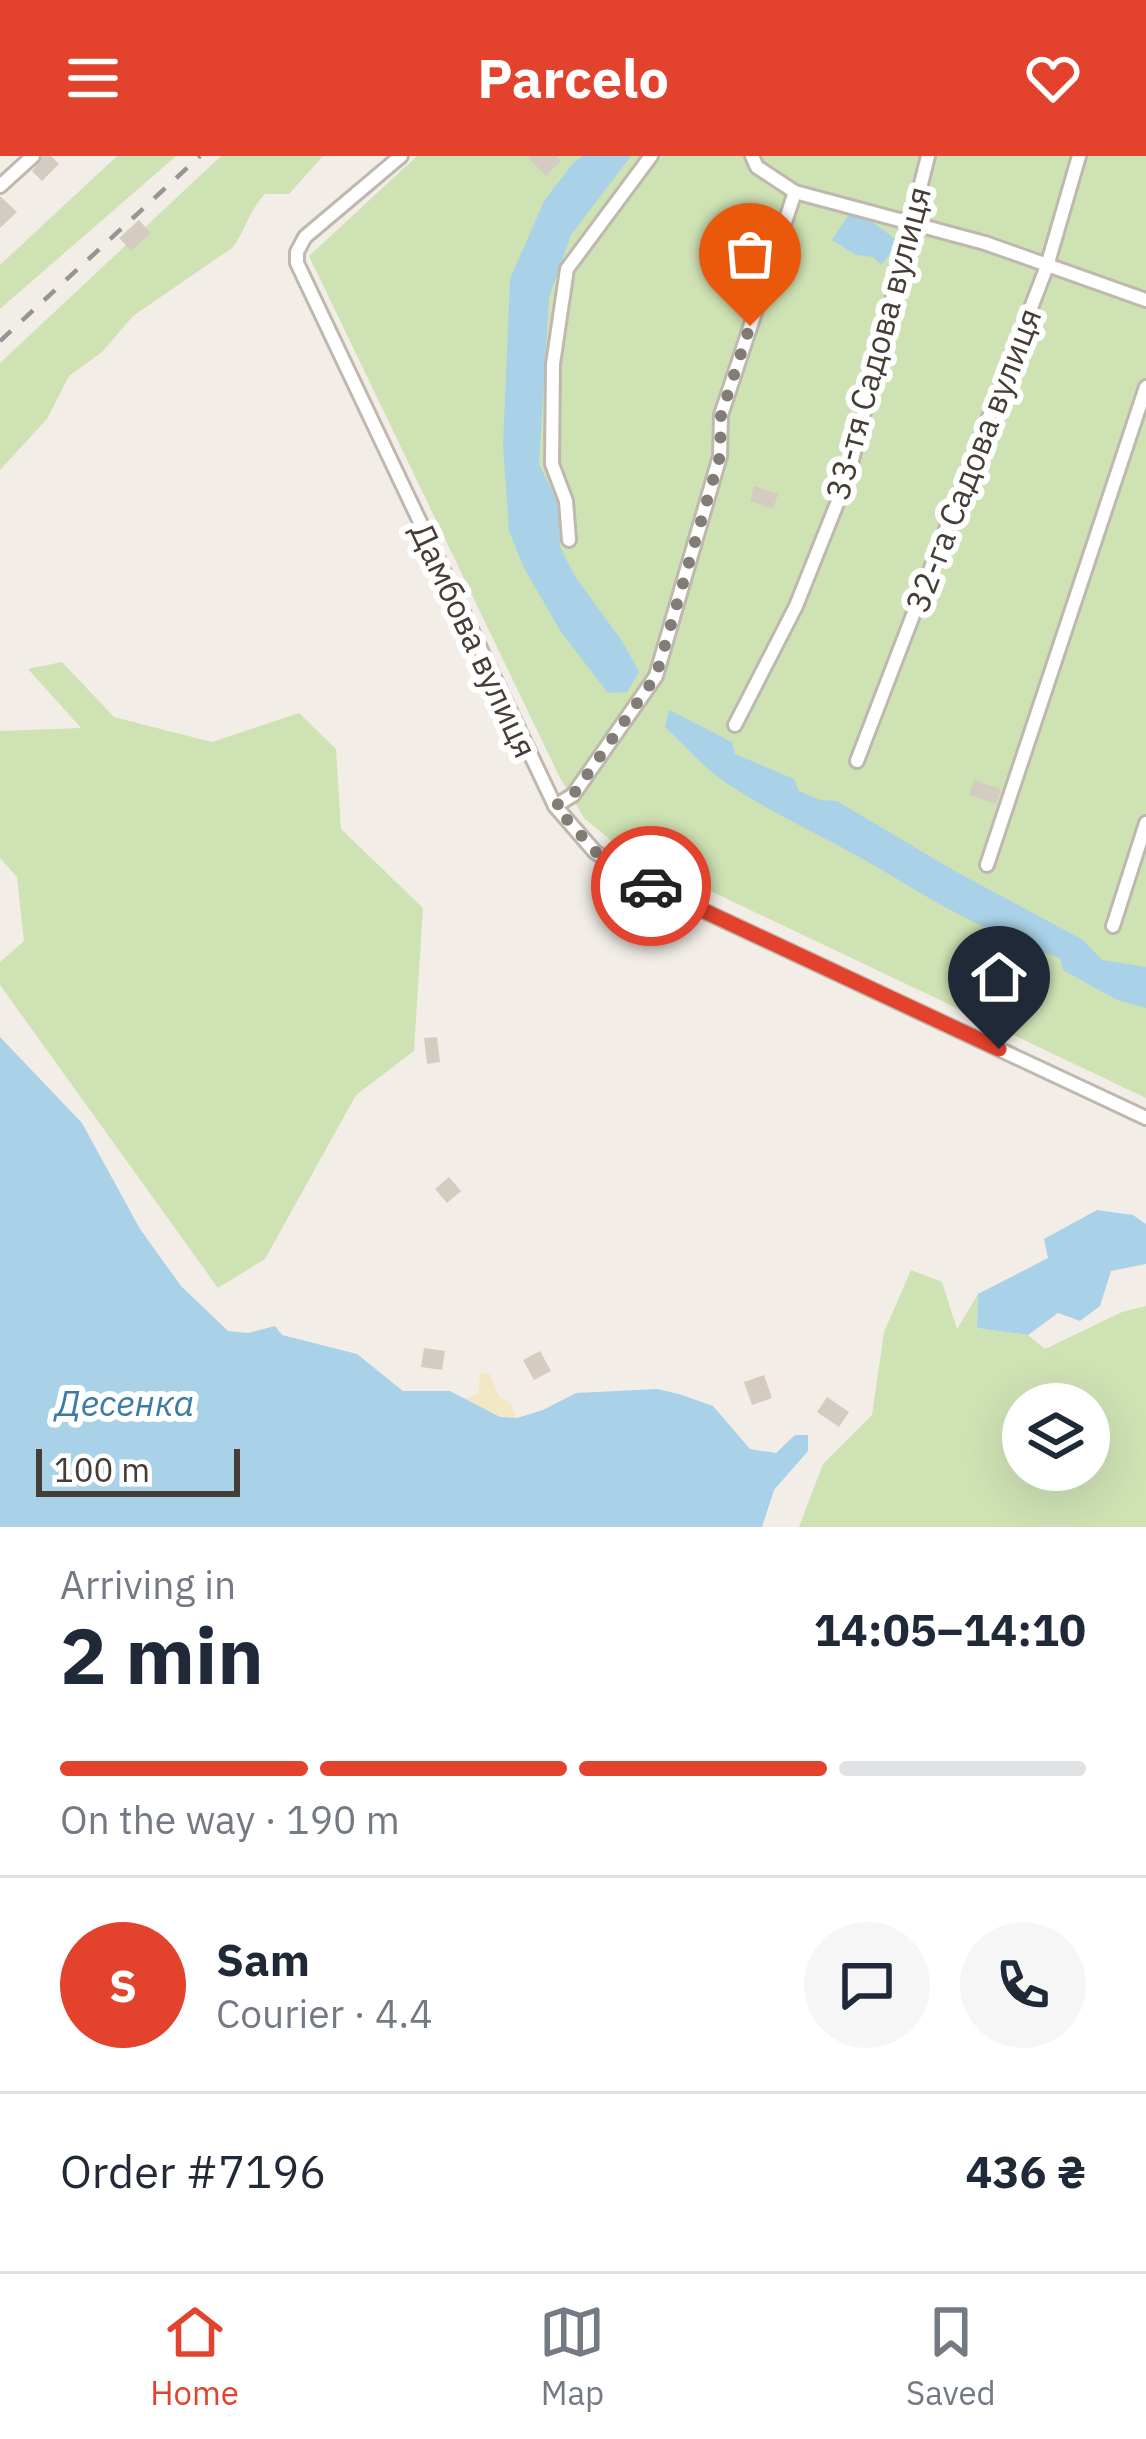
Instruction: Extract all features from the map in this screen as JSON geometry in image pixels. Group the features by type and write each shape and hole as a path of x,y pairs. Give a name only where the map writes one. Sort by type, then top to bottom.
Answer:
{"street":[{"path":"0,186 33,156"},
{"name":"Дамбова вулиця","path":"400,156 305,237 296,251 297,263 555,806 596,852 640,880 1146,1118"},
{"path":"569,541 566,501 551,464 553,364 566,269 651,156"},
{"name":"33-тя Садова вулиця","path":"735,725 796,606 848,476 928,156"},
{"name":"32-га Садова вулиця","path":"857,761 1047,266 1079,156"},
{"path":"754,162 795,192 910,220 1146,300"},
{"path":"555,806 573,795 656,676 720,456 721,415 795,192"},
{"path":"987,865 1146,387"},
{"path":"1113,926 1146,823"}],"green space":[{"path":"117,156 176,156 0,309 0,265"},
{"path":"221,156 323,156 289,194 265,194 232,248 133,316 102,352 69,376 47,419 0,470 0,363"},
{"path":"417,156 1146,156 1146,1098 620,848 584,818 560,778 309,256"},
{"path":"62,662 114,717 212,742 299,713 336,749 341,829 423,908 414,1051 356,1095 265,1259 218,1288 0,985 0,962 24,941 17,877 0,858 0,731 81,728 28,669"},
{"path":"911,1270 942,1282 957,1329 978,1294 977,1328 1028,1335 1045,1349 1122,1312 1146,1306 1146,1527 799,1527 823,1464 872,1415 884,1332"}],"sand":[{"path":"480,1372 490,1374 499,1397 510,1402 517,1418 500,1417 464,1398 478,1394"}],"water":[{"path":"583,156 631,156 571,235 549,298 539,464 559,505 560,547 639,672 627,692 608,693 561,632 509,531 503,445 510,279 544,201"},
{"path":"859,212 899,242 881,265 832,240 849,214"},
{"path":"669,710 732,742 735,754 794,779 799,791 837,801 1083,940 1102,960 1146,967 1146,1008 1117,1000 1063,970 1060,958 971,921 739,791 665,727"},
{"name":"Десенка","path":"0,1037 82,1123 140,1229 181,1286 228,1331 248,1333 275,1326 282,1335 357,1354 403,1391 450,1391 500,1417 517,1418 543,1410 576,1393 657,1389 713,1406 750,1449 776,1453 795,1435 808,1435 808,1451 774,1490 762,1527 0,1527"},
{"path":"1097,1210 1133,1215 1146,1224 1146,1264 1111,1271 1100,1306 1080,1321 1058,1313 1028,1335 977,1328 978,1294 1048,1258 1044,1239"}],"building":[{"path":"43,156 59,164 42,181 32,171"},
{"path":"527,156 556,156 561,161 546,176"},
{"path":"0,196 17,212 0,228"},
{"path":"139,220 151,233 131,251 119,238"},
{"path":"754,486 778,494 773,509 750,501"},
{"path":"974,780 1001,789 996,804 969,795"},
{"path":"437,1037 440,1062 427,1064 424,1038"},
{"path":"449,1177 461,1191 447,1203 435,1189"},
{"path":"424,1348 445,1351 442,1370 421,1367"},
{"path":"540,1351 551,1371 534,1380 523,1360"},
{"path":"764,1375 772,1398 752,1405 744,1382"},
{"path":"827,1397 849,1412 839,1427 817,1412"}],"railway":[{"path":"0,341 200,156"}],"way so far":[{"path":"651,886 596,852 555,806 573,795 656,676 720,456 721,415 750,326"}],"route":[{"path":"651,886 999,1049"}]}
